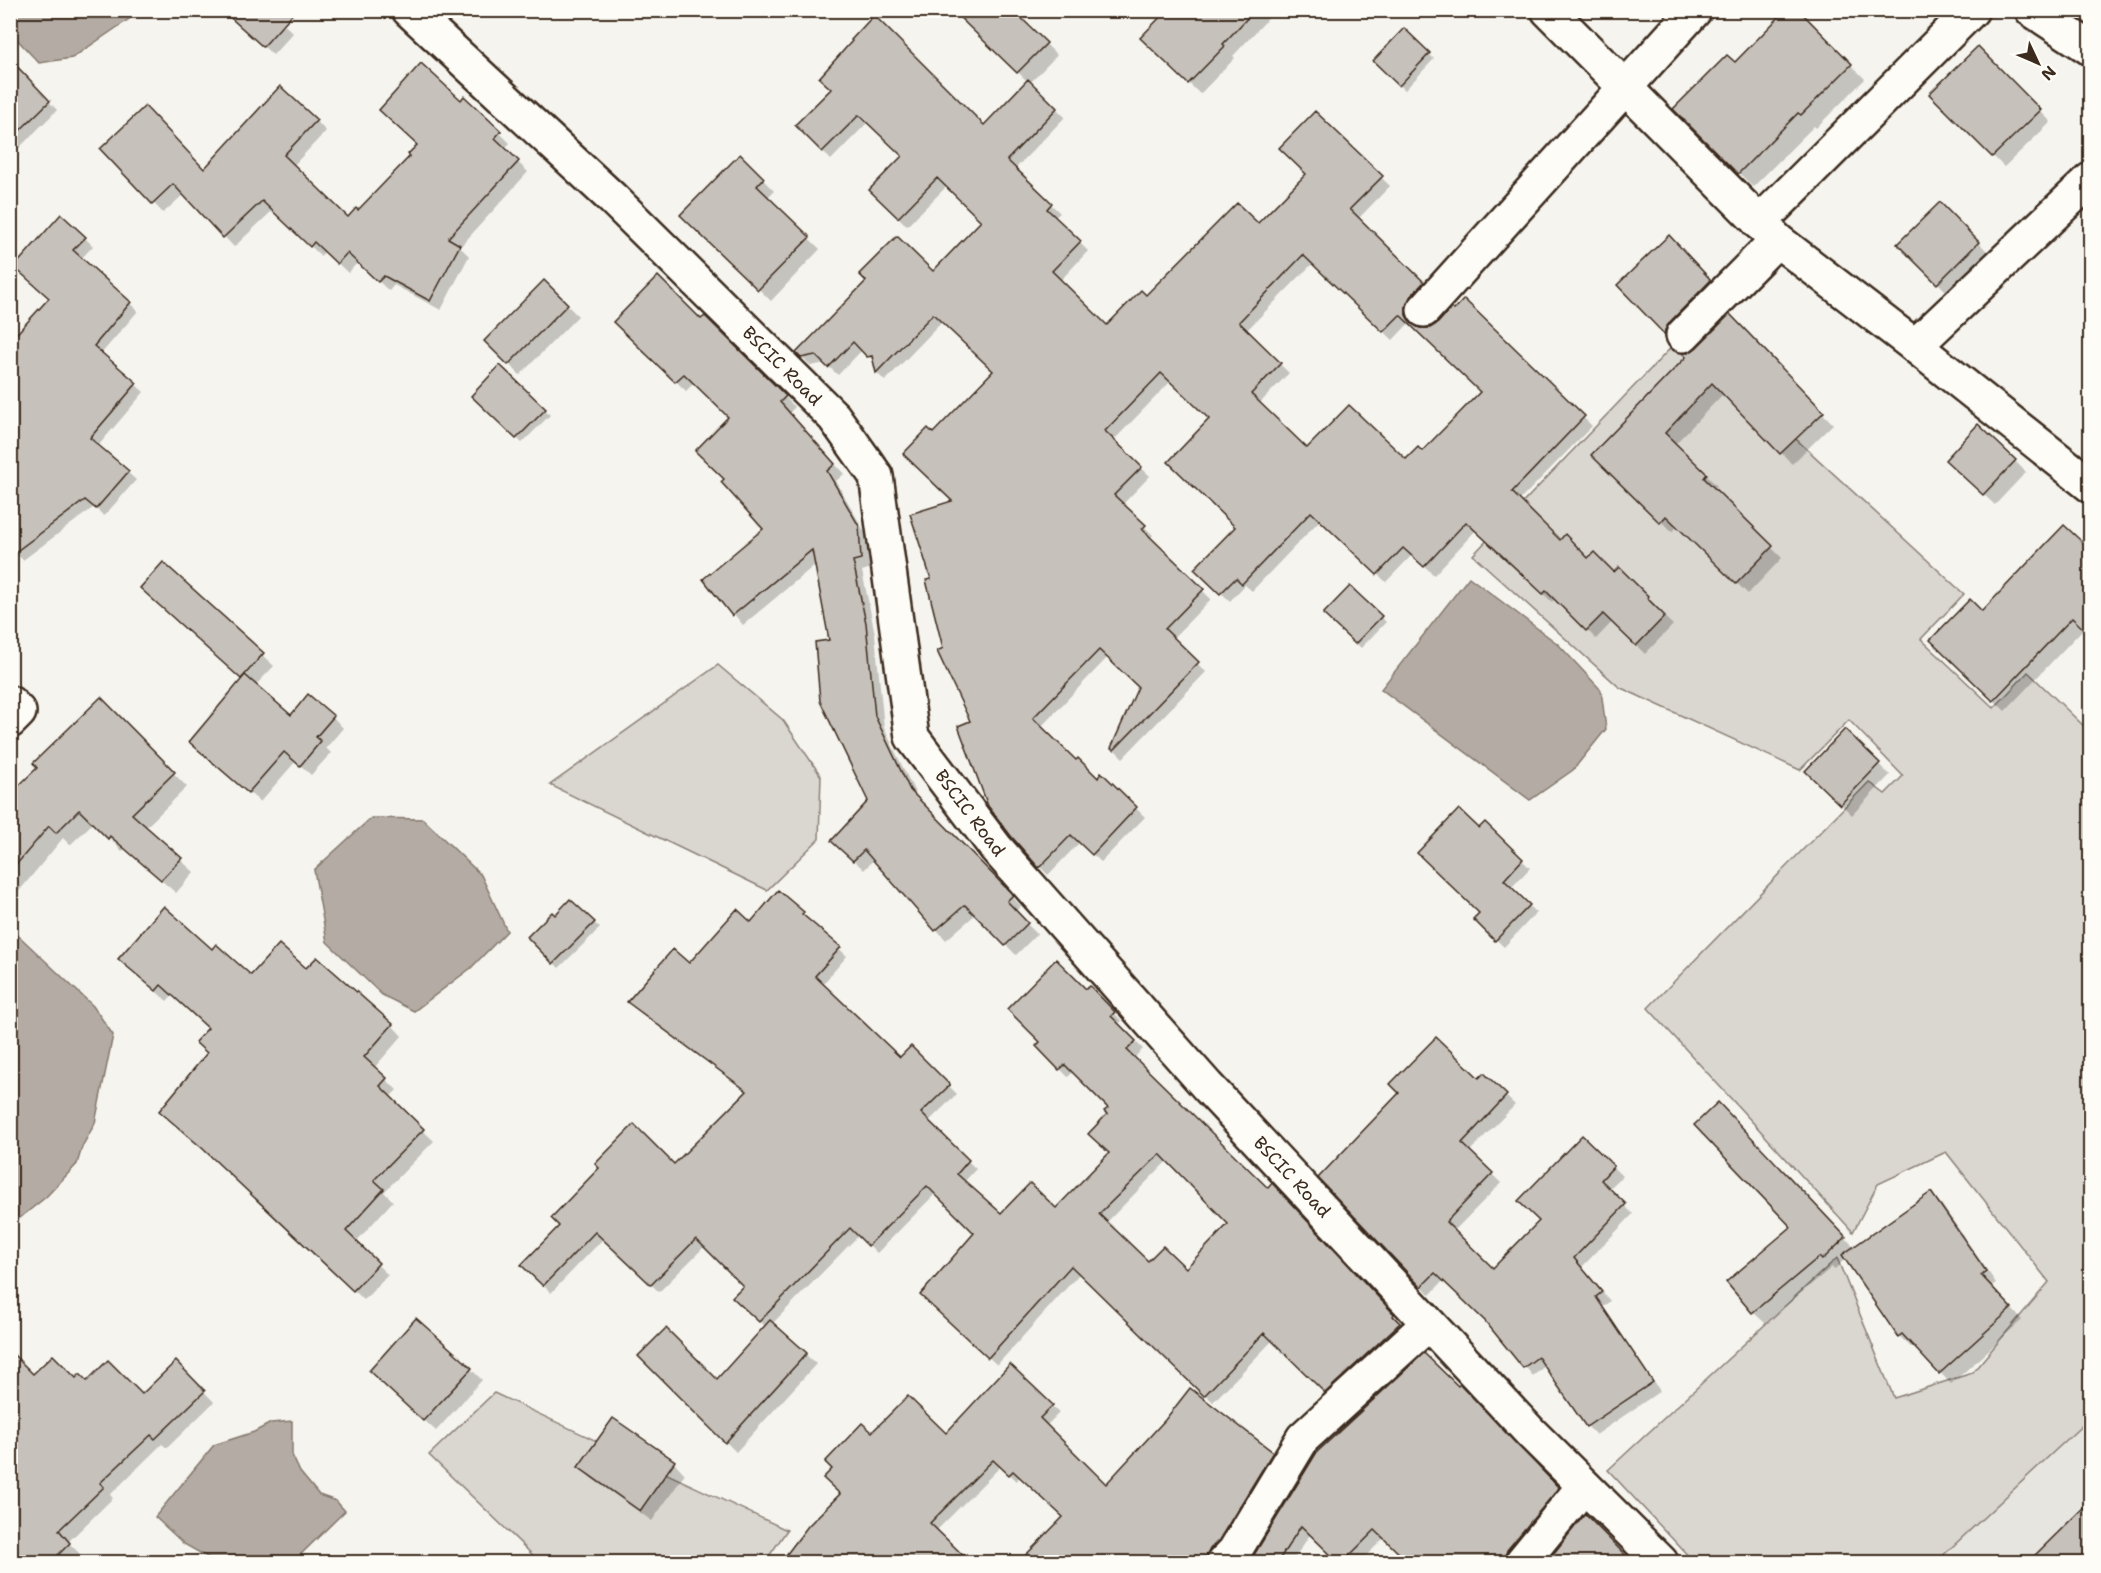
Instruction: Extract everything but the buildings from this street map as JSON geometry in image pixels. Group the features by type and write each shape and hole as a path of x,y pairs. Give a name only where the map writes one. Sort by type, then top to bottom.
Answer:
{"street":[{"name":"BSCIC Road","path":"409,10 612,198 834,417 876,476 912,737 996,848 1207,1086 1531,1433 1661,1563"},
{"path":"1548,10 1768,232 2091,484"},
{"path":"1424,310 1695,10"},
{"path":"1683,335 1768,232 1972,10"},
{"path":"2032,10 2091,48"},
{"path":"1915,346 2091,180"},
{"path":"10,703 19,712 10,721"},
{"path":"1224,1563 1234,1552 1303,1438 1428,1324"},
{"path":"1522,1563 1584,1486"}],"shaded area":[{"path":"11,10 141,11 72,58 39,63 11,33"},
{"path":"1683,335 1964,594 1921,639 1994,708 2028,672 2090,732 2090,1418 1936,1562 1694,1562 1608,1470 1837,1258 1894,1398 1972,1373 2049,1282 1946,1152 1878,1184 1853,1232 1648,1008 1869,782 1885,794 1903,776 1849,720 1800,770 1619,687 1473,555"},
{"path":"1469,577 1558,644 1601,690 1606,729 1573,770 1530,800 1381,689"},
{"path":"718,665 783,720 821,776 819,839 767,890 550,785"},
{"path":"371,818 423,819 481,875 507,931 471,968 414,1011 382,995 327,942 314,870"},
{"path":"11,932 20,937 93,1006 113,1035 95,1123 82,1147 77,1164 46,1197 11,1225"},
{"path":"494,1393 787,1530 765,1562 540,1562 429,1455"},
{"path":"2090,1418 2090,1562 1936,1562"},
{"path":"292,1421 292,1455 300,1472 319,1495 336,1501 345,1511 299,1556 277,1562 216,1562 184,1544 155,1517 214,1445 254,1432 271,1423"}]}
